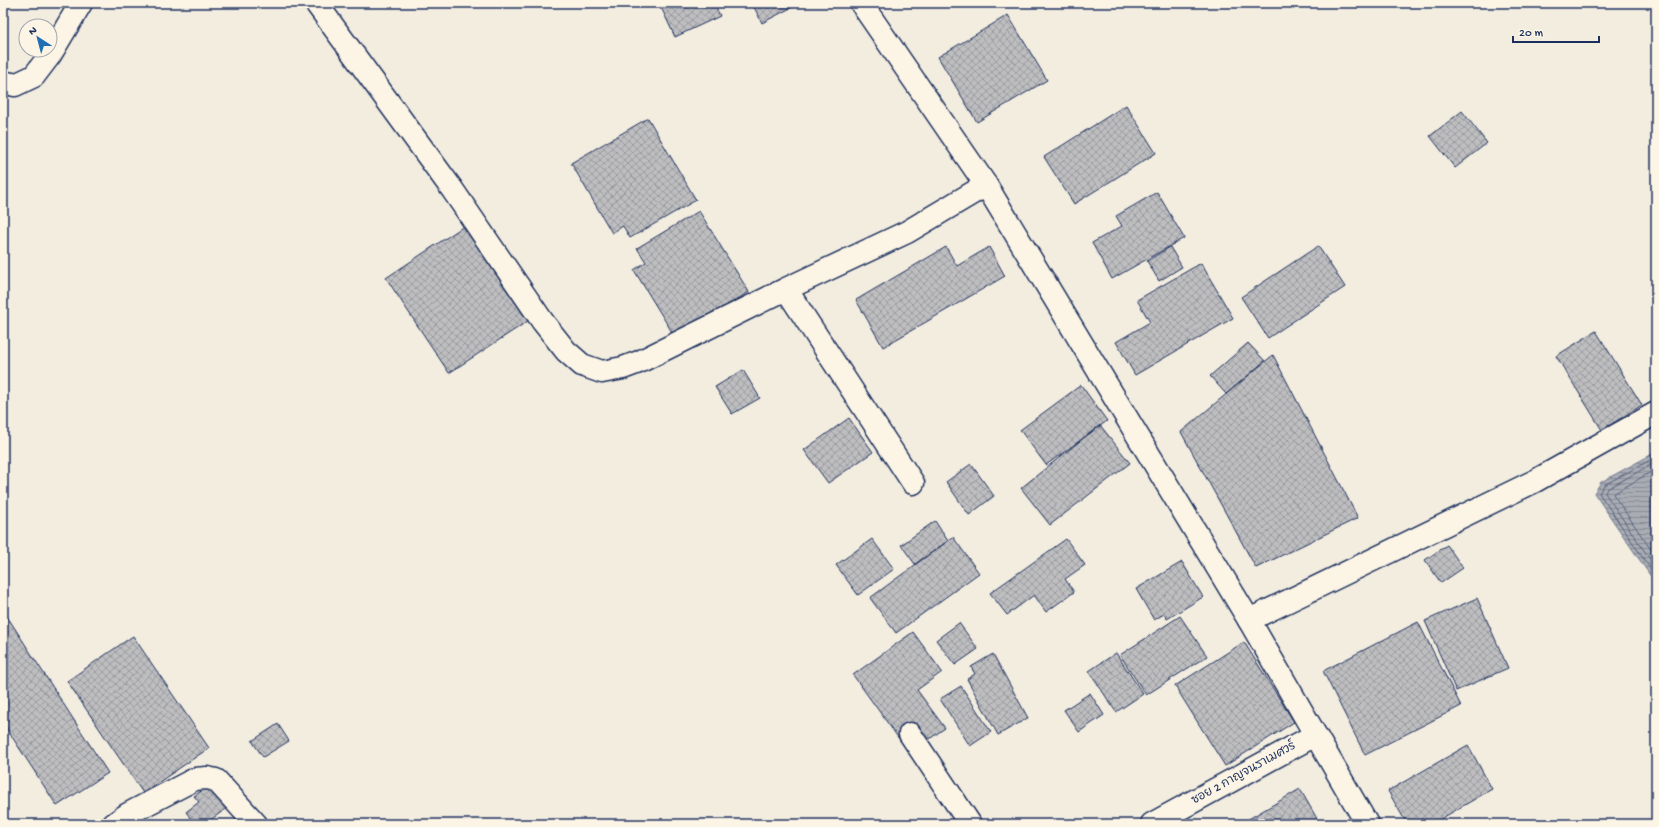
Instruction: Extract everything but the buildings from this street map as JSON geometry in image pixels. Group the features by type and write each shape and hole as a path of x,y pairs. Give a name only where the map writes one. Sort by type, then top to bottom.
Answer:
{"street":[{"path":"3,82 15,84 34,76 50,55 81,3"},
{"path":"316,3 452,189 543,322 566,351 582,365 602,372 623,368 639,362 786,289 907,232 986,185"},
{"path":"861,3 986,185 1249,620 1367,824"},
{"path":"786,289 913,484"},
{"path":"1249,620 1535,481 1656,413"},
{"path":"910,734 970,824"},
{"name":"ซอย 2 กาญจนราเมศวร์","path":"1152,824 1315,735"},
{"path":"114,824 128,814 195,779 207,778 216,780 256,824"}],"water":[{"path":"1656,452 1656,584 1594,493 1601,482"}]}
